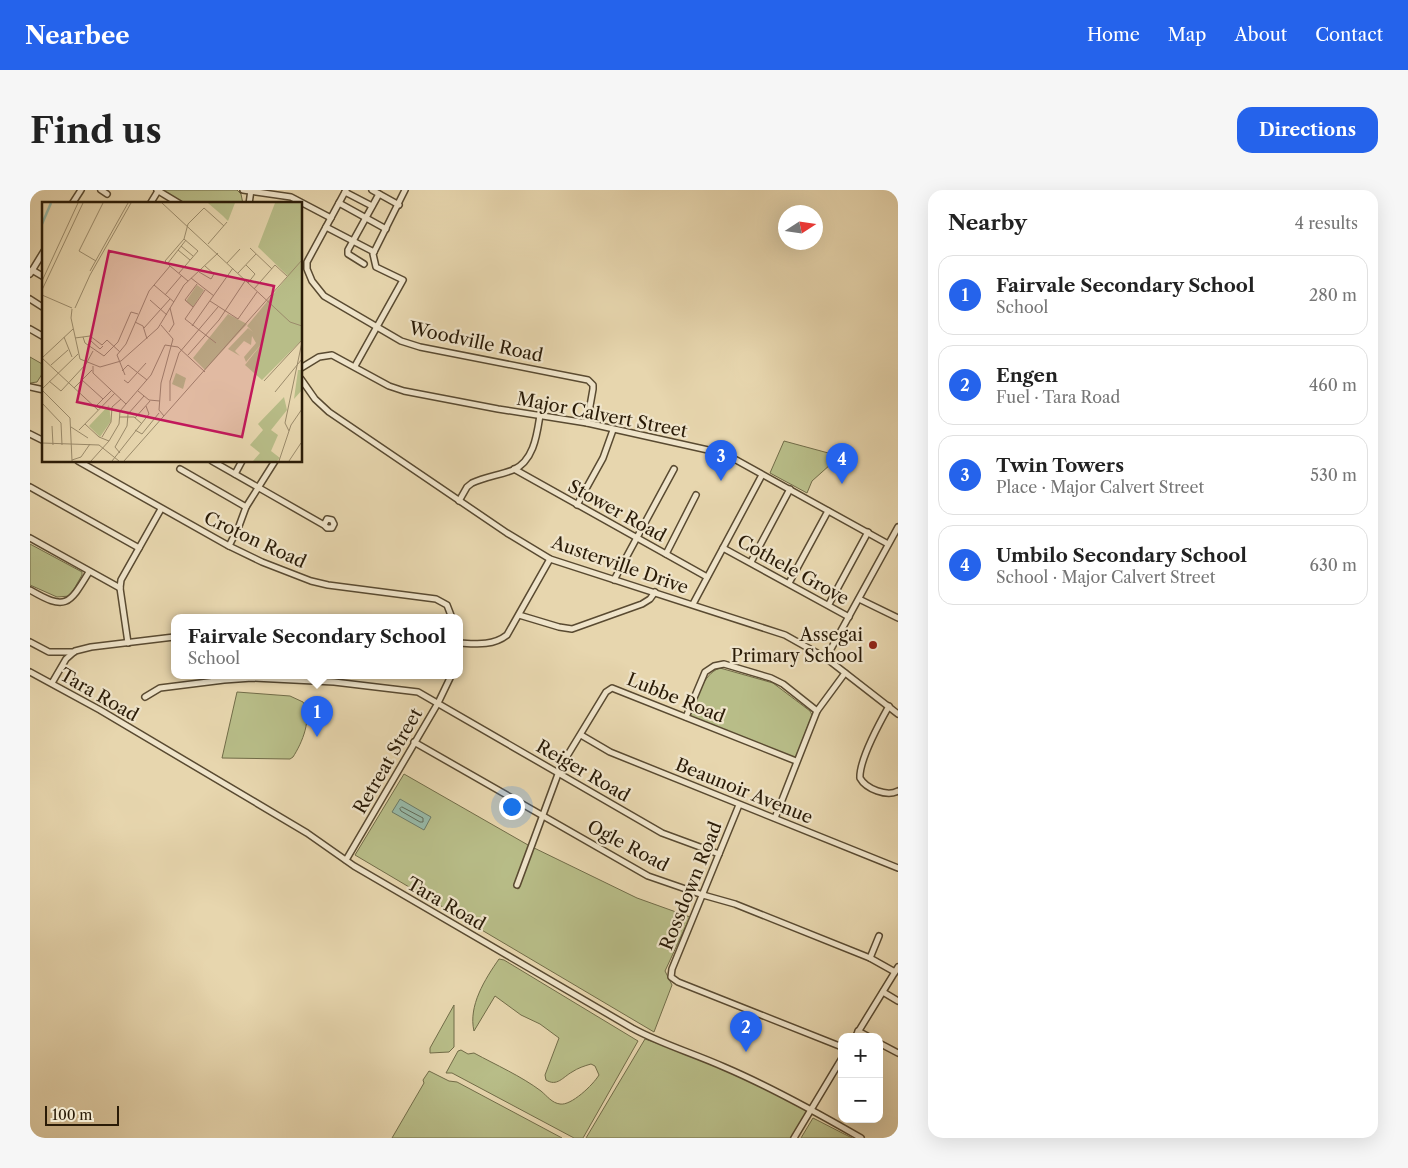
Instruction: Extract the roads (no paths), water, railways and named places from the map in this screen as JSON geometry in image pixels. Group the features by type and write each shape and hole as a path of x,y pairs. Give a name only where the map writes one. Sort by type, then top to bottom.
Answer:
{"street":[{"path":"75,202 81,190"},
{"path":"101,190 107,194"},
{"path":"151,202 158,190 177,202"},
{"path":"243,190 291,197 301,202"},
{"path":"372,190 399,205"},
{"path":"355,366 403,280 376,267 374,252 405,190"},
{"path":"346,191 372,206"},
{"name":"Woodville Road","path":"346,191 307,262 307,269 312,281 329,300 377,328 410,344 588,380 593,385 593,389 587,423"},
{"path":"364,264 348,254 348,250 379,194"},
{"path":"302,203 331,218"},
{"path":"339,204 386,229"},
{"path":"326,227 374,252"},
{"path":"31,272 42,254"},
{"path":"30,299 42,307"},
{"path":"30,329 42,336"},
{"name":"Major Calvert Street","path":"302,367 319,357 326,355 337,357 389,386 404,391 587,423 717,452 729,456 888,544"},
{"name":"Austerville Drive","path":"302,380 315,400 329,412 507,533 550,559 785,635 826,658 898,714"},
{"path":"459,501 467,487 472,483 514,469 522,463 533,446 540,416"},
{"path":"577,505 603,458 613,430"},
{"path":"30,434 42,440"},
{"name":"Croton Road","path":"80,462 161,509 262,562 319,584 436,599 447,605 450,614"},
{"path":"214,462 324,525"},
{"path":"235,474 241,462"},
{"path":"229,546 242,521 246,507 274,462"},
{"name":"Stower Road","path":"514,469 707,577"},
{"path":"614,580 674,469"},
{"path":"180,470 246,507"},
{"path":"693,604 762,475"},
{"path":"30,487 139,548"},
{"path":"751,562 790,489"},
{"path":"666,554 696,495"},
{"path":"128,643 120,588 124,574 161,509"},
{"path":"789,583 828,511"},
{"path":"826,658 898,527"},
{"path":"829,604 868,532"},
{"path":"30,538 120,588"},
{"name":"Cothele Grove","path":"723,548 829,604 849,617"},
{"path":"463,643 481,644 498,641 510,630 550,559"},
{"path":"30,590 49,600 68,600 77,593 89,572"},
{"path":"519,615 559,628 572,628 642,604 650,599 655,592"},
{"path":"859,599 898,618"},
{"path":"30,642 49,652 74,652 83,649 171,637"},
{"path":"52,683 66,660 74,652"},
{"path":"686,717 705,672 719,664 729,665 777,680 817,711"},
{"name":"Tara Road","path":"30,672 52,683 307,833 346,860 646,1036 724,1066 810,1109 861,1138"},
{"path":"774,818 817,711 845,673"},
{"name":"Reiger Road","path":"145,697 157,689 204,682 246,679"},
{"name":"Reiger Road","path":"278,679 334,682 410,690 423,694 662,833 719,854"},
{"name":"Retreat Street","path":"346,860 438,703 450,679"},
{"name":"Lubbe Road","path":"517,885 561,766 606,692 612,688 796,761"},
{"path":"888,706 861,769 860,778 869,787 888,794 898,792"},
{"name":"Beaunoir Avenue","path":"581,735 610,752 898,868"},
{"name":"Ogle Road","path":"414,742 543,814 639,871 703,895 735,904 870,958 895,972"},
{"name":"Rossdown Road","path":"739,805 672,969 671,977 678,982 838,1045"},
{"path":"870,958 879,936"},
{"path":"857,1033 898,967"},
{"path":"883,992 898,1001"},
{"path":"858,1030 863,1033"},
{"path":"883,1045 898,1053"},
{"path":"794,1138 838,1064"}],"water":[{"path":"400,799 431,817 424,830 392,812"}],"place":[{"name":"Twin Towers","path":"721,481"},
{"name":"Umbilo Secondary School","path":"842,484"},
{"name":"Assegai Primary School","path":"873,645"},
{"name":"Fairvale Secondary School","path":"317,737"},
{"name":"Engen","path":"746,1052"}]}
